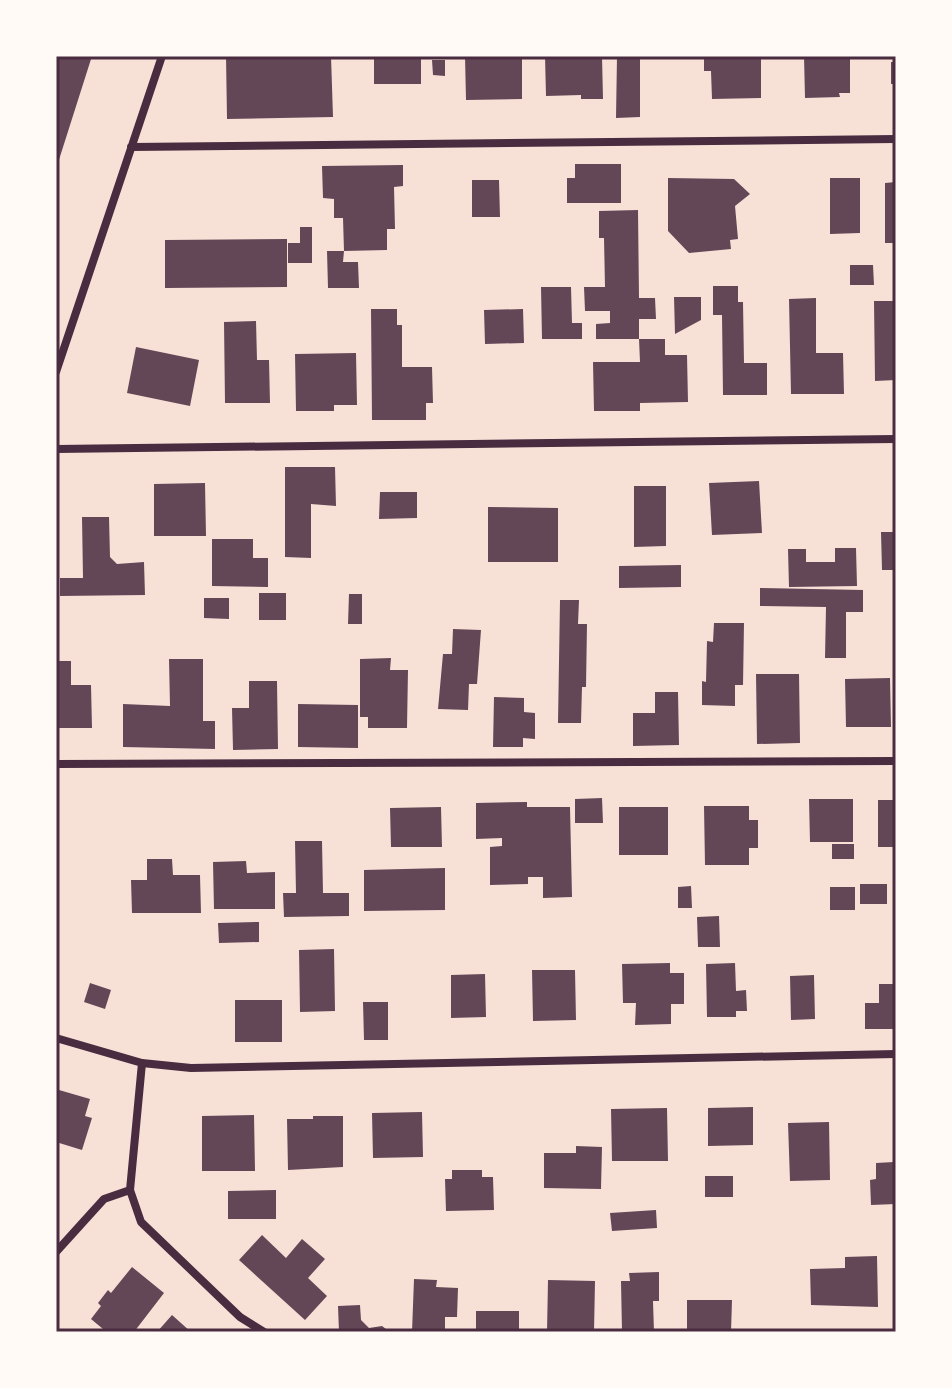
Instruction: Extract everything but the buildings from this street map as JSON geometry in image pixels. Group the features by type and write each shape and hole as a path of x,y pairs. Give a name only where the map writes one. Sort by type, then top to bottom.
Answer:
{"street":[{"path":"56,372 162,56"},
{"path":"131,147 896,139"},
{"path":"56,449 896,439"},
{"path":"56,764 896,761"},
{"path":"56,1038 142,1063 191,1068 896,1054"},
{"path":"142,1063 130,1190 141,1222 240,1317 264,1332"},
{"path":"56,1252 104,1199 130,1190"}]}
